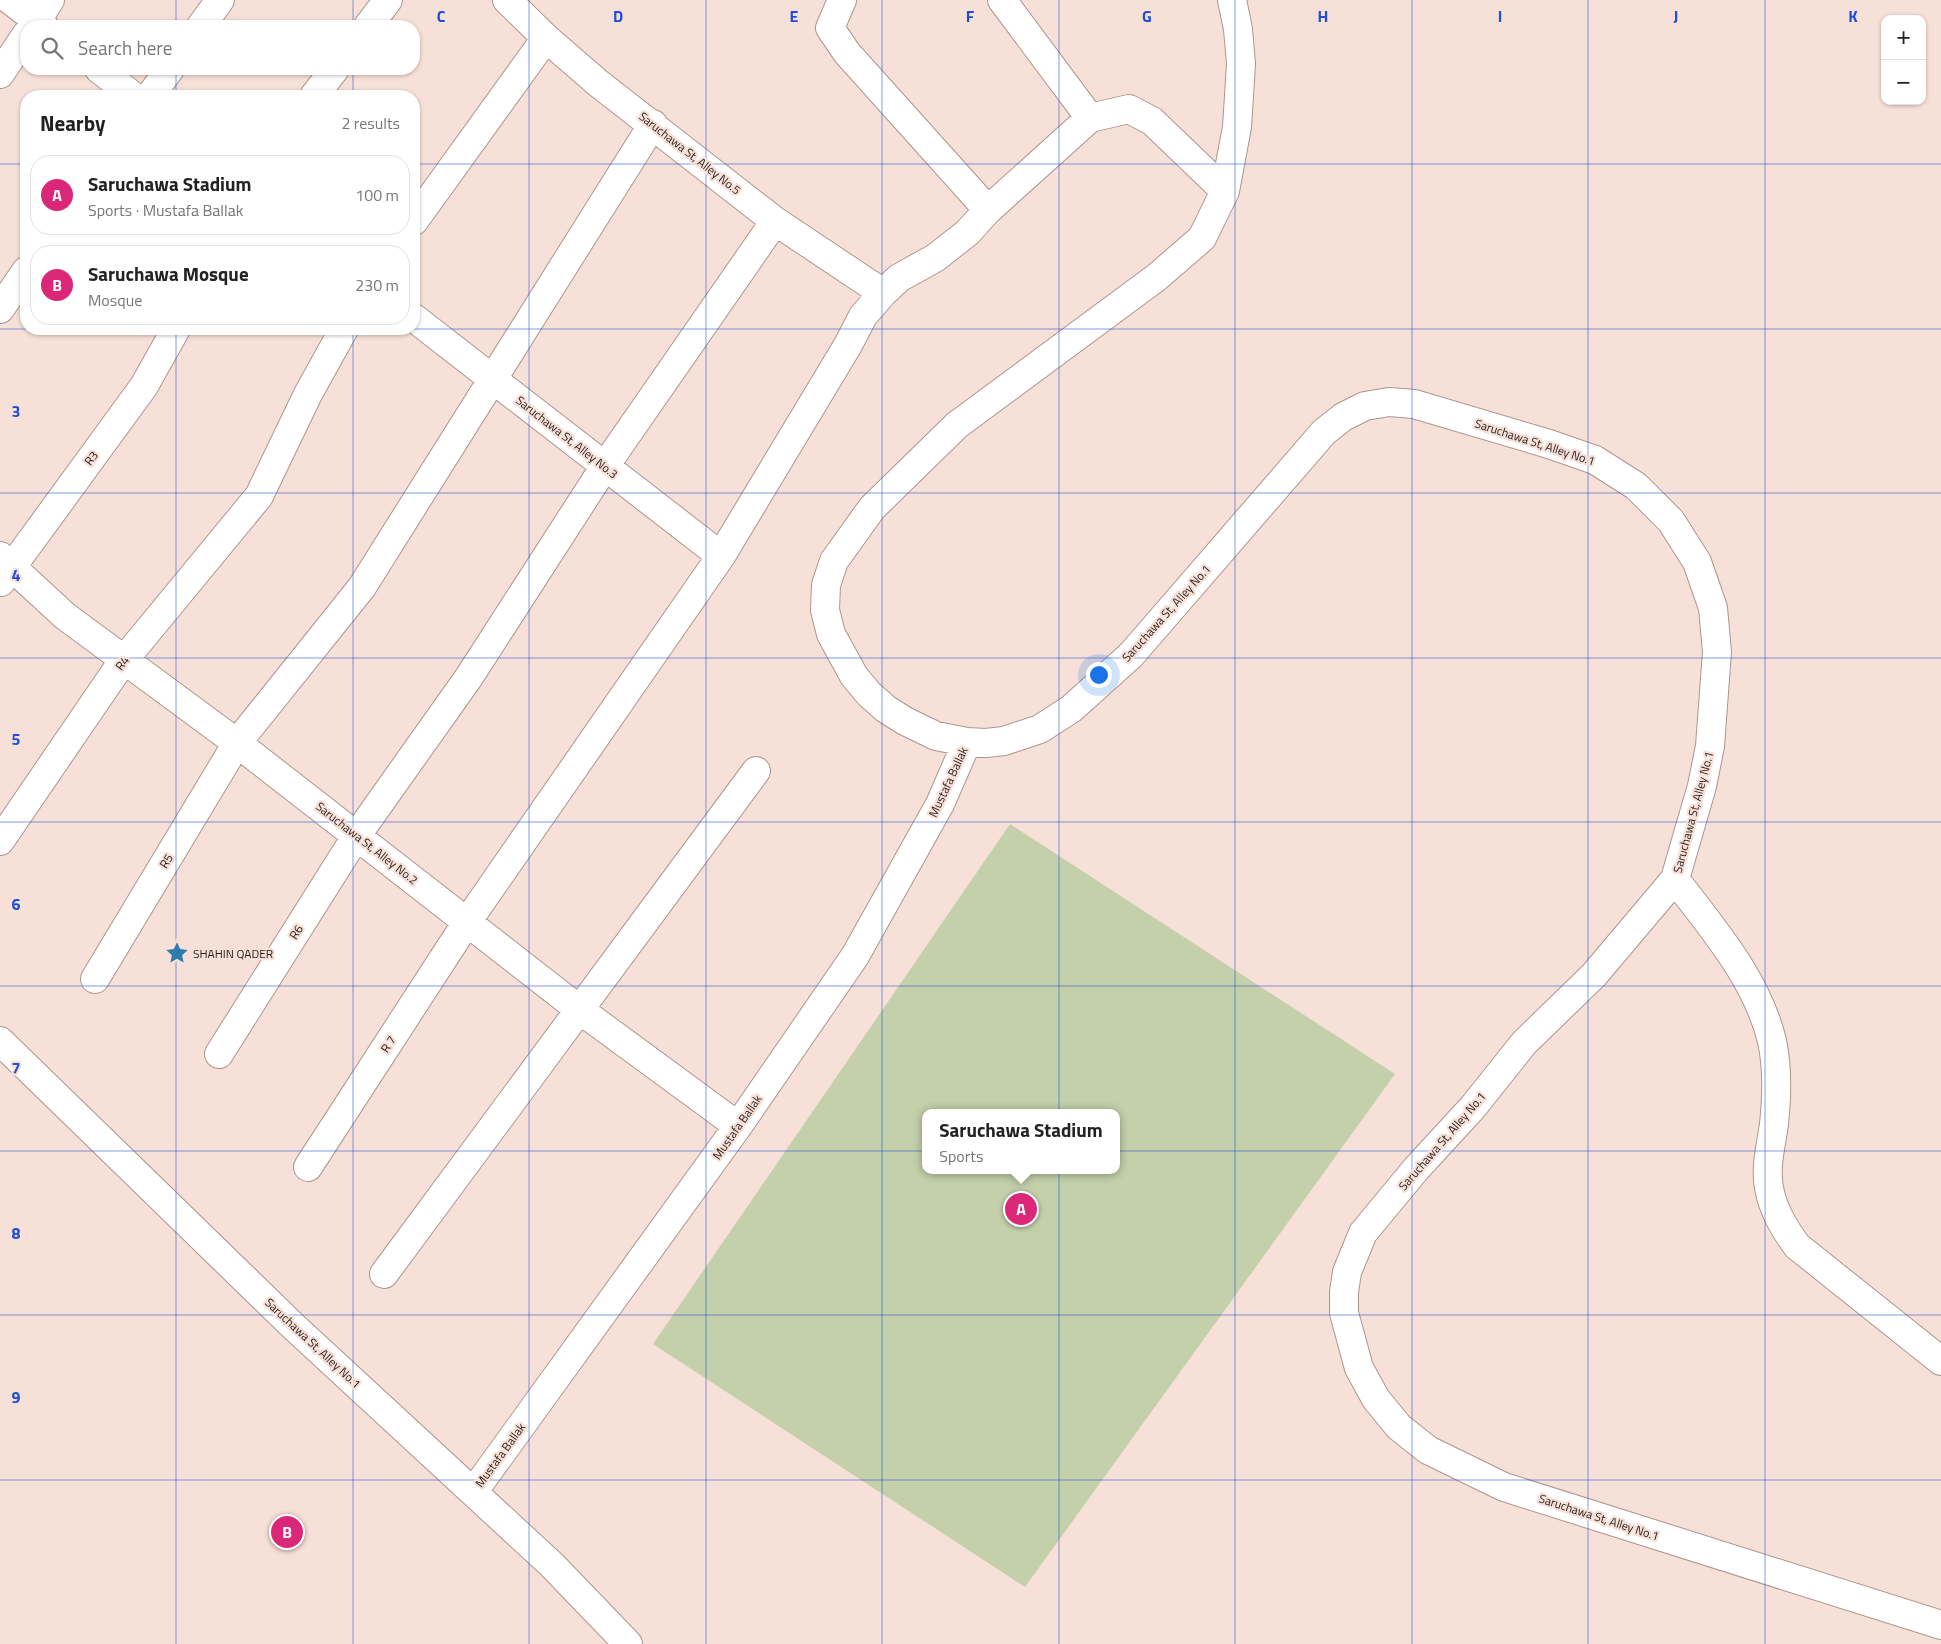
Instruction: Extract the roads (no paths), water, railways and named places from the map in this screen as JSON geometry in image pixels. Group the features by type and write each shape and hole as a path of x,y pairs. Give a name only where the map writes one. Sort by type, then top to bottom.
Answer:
{"street":[{"path":"10,0 35,20"},
{"path":"205,20 220,0"},
{"path":"373,20 388,0"},
{"name":"Saruchawa St, Alley No.5","path":"507,0 546,38 598,83 775,221 883,293"},
{"path":"842,0 830,28 834,35 847,53 988,210"},
{"path":"1002,0 1090,118 1129,109 1152,121 1225,191"},
{"name":"Saruchawa St, Alley No.1","path":"1232,0 1239,46 1240,96 1237,127 1225,191 1202,238 1156,277 957,425 872,508 834,561 826,585 825,610 831,634 854,676 880,704 906,721 936,736 967,742 986,743 1013,739 1040,730 1056,720 1131,655 1324,432 1343,417 1365,406 1390,402 1414,404 1595,460 1636,486 1671,521 1697,562 1713,608 1717,652 1710,746 1702,786 1675,879 1594,975 1524,1043 1472,1107 1416,1169 1363,1233 1347,1272 1344,1292 1344,1313 1359,1368 1376,1400 1399,1427 1428,1450 1504,1487 1941,1625"},
{"path":"420,214 546,38"},
{"path":"0,74 20,47"},
{"path":"107,75 125,90"},
{"path":"154,90 166,75"},
{"path":"319,90 330,75"},
{"name":"R 7","path":"308,1167 467,922 721,556 848,345 863,316 899,278 935,258 967,234 988,210 1090,118"},
{"name":"R5","path":"95,979 237,743 362,587 653,124"},
{"name":"R6","path":"219,1054 357,835 469,677 605,466 775,221"},
{"path":"0,309 20,281"},
{"name":"Saruchawa St, Alley No.3","path":"420,323 721,556"},
{"name":"R3","path":"4,569 144,386 173,335"},
{"name":"R4","path":"0,841 124,661 258,496 308,394 341,335"},
{"name":"Saruchawa St, Alley No.2","path":"4,569 124,661 237,743 580,1010 738,1126"},
{"name":"Mustafa Ballak","path":"474,1491 738,1126 855,956 940,804 967,742"},
{"path":"384,1274 756,771"},
{"path":"1675,879 1744,974 1760,1007 1771,1040 1778,1076 1768,1178 1775,1209 1784,1228 1797,1246 1941,1361"},
{"name":"Saruchawa St, Alley No.1","path":"0,1041 292,1324 552,1565 628,1644"}],"place":[{"name":"SHAHIN QADER","path":"177,953"},
{"name":"Saruchawa Stadium","path":"1021,1209"},
{"name":"Saruchawa Mosque","path":"287,1532"}]}
